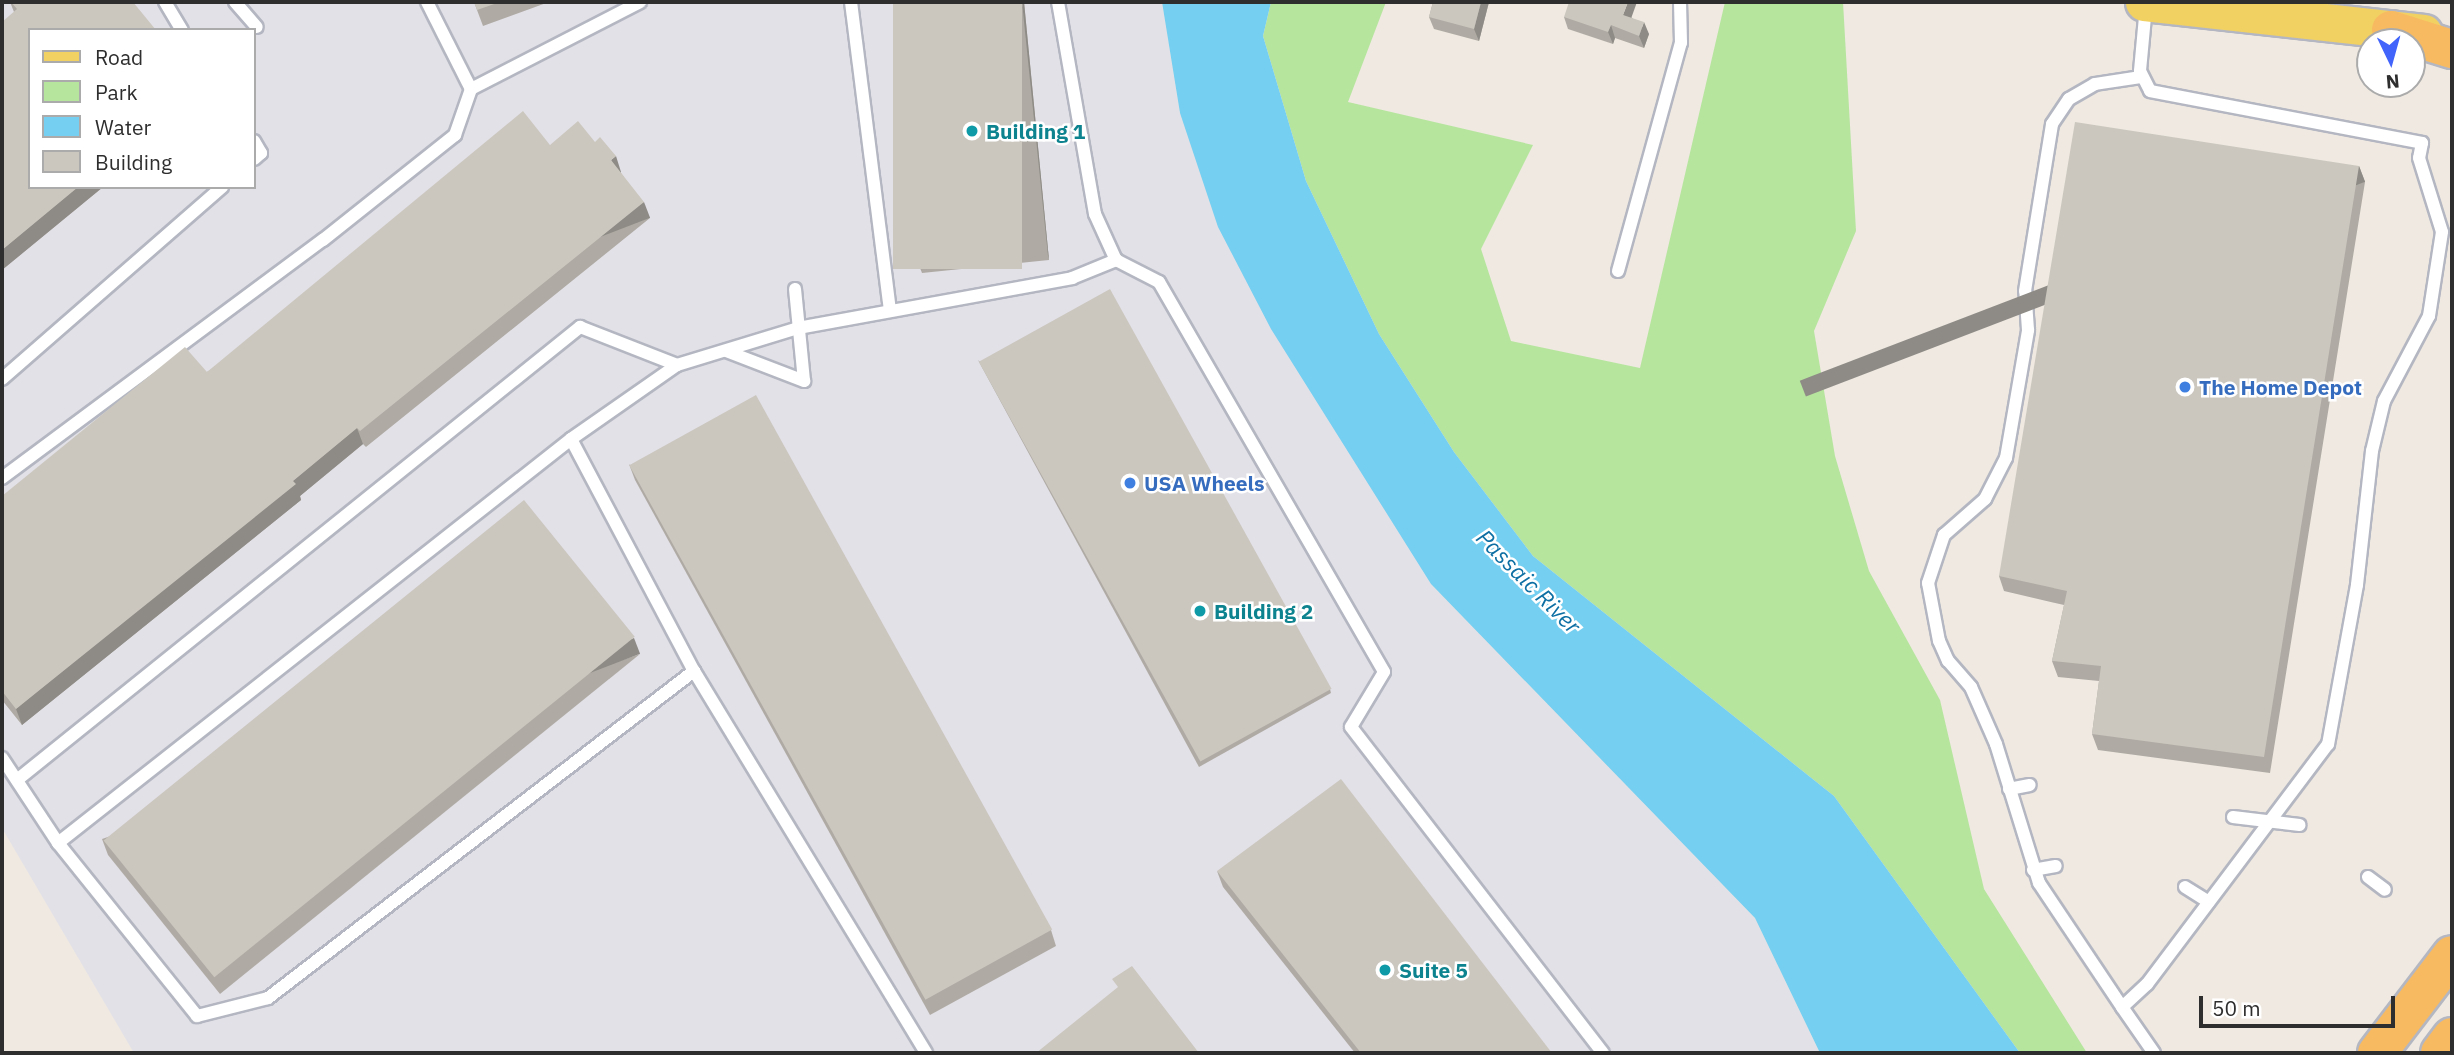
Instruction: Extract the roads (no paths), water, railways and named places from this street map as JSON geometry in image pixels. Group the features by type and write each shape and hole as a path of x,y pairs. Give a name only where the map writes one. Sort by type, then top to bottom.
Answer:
{"highway":[{"path":"2426,41 2452,49"},
{"path":"2377,1053 2452,955"},
{"path":"2440,1053 2452,1037"}],"main road":[{"path":"2145,2 2373,28"},
{"path":"2426,33 2452,35"}],"lane":[{"path":"164,2 181,28"},
{"path":"235,2 257,27"},
{"path":"427,2 471,89"},
{"path":"2,478 323,240 455,135 471,89 640,2"},
{"path":"851,2 890,311"},
{"path":"1058,2 1095,214 1116,260 1158,282 1384,672 1351,727 1603,1053"},
{"path":"1618,271 1681,43 1680,2"},
{"path":"2122,1007 2147,984 2273,822 2328,744 2357,585 2372,451 2384,401 2429,316 2442,232 2419,158 2422,144 2167,97 2150,91 2141,77 2145,2"},
{"path":"2141,77 2095,84 2069,99 2052,124 2025,291 2028,330 2006,458 1985,499 1941,542 1931,566 1928,603 1948,661 1971,687 2010,789 2034,870 2097,976 2154,1053"},
{"path":"2,379 220,189"},
{"path":"58,842 571,439 677,365 798,328 1072,278 1116,260"},
{"path":"726,351 804,381 795,289"},
{"path":"16,780 580,327 677,365"},
{"path":"571,439 694,671 926,1053"},
{"path":"2,758 58,842 197,1016 245,1007 268,998 694,671"},
{"path":"2010,789 2030,785"},
{"path":"2233,817 2301,825"},
{"path":"2034,870 2056,866"},
{"path":"2368,877 2385,890"},
{"path":"2185,887 2209,902"}],"water":[{"name":"Passaic River","path":"1162,2 1271,2 1263,36 1306,181 1379,334 1454,452 1533,556 1834,796 2020,1053 1820,1053 1755,918 1431,584 1271,329 1218,227 1180,113"}],"place":[{"name":"Building 1","path":"972,131"},
{"name":"The Home Depot","path":"2185,387"},
{"name":"USA Wheels","path":"1130,483"},
{"name":"Building 2","path":"1200,611"},
{"name":"Suite 5","path":"1385,970"}]}
